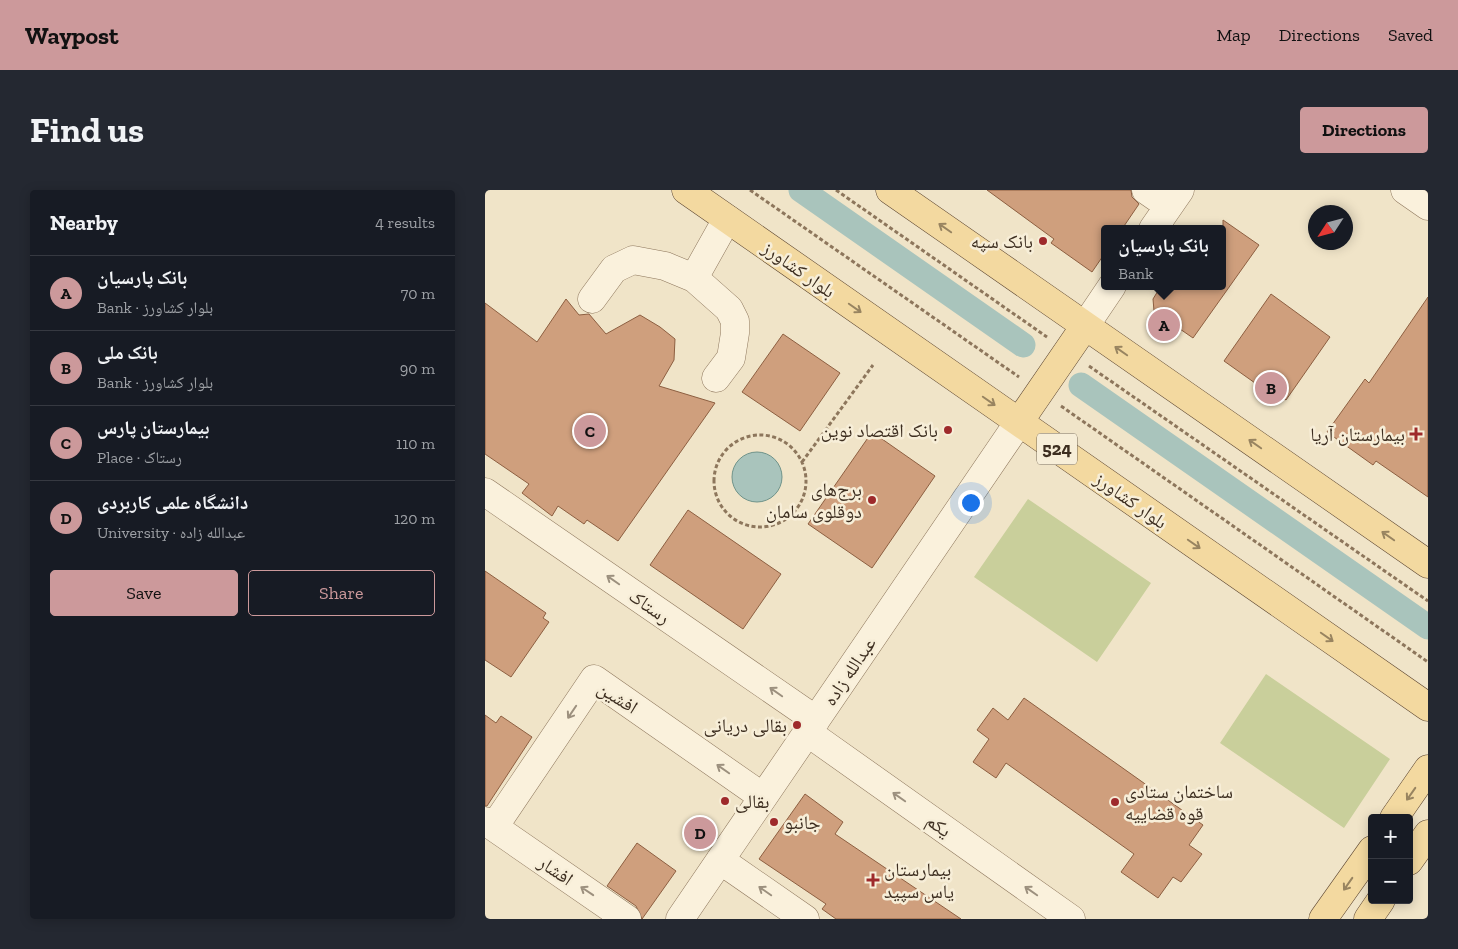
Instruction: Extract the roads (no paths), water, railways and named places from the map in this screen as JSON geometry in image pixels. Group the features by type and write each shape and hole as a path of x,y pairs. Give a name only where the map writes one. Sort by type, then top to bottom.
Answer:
{"main road":[{"name":"بلوار کشاورز","path":"686,190 1428,707"},
{"path":"890,190 1428,564"},
{"path":"1019,422 1085,326"},
{"path":"1397,814 1428,770"},
{"path":"1410,859 1428,834"},
{"path":"1323,919 1368,859"},
{"path":"1368,919 1378,904"}],"street":[{"path":"1146,190 1175,198 1156,225"},
{"path":"1405,190 1428,206"},
{"path":"694,278 727,219"},
{"path":"592,299 614,270 633,260 665,266 694,278 729,308 735,321 731,358 716,378"},
{"path":"1085,326 1110,290"},
{"name":"عبدالله زاده","path":"680,919 1019,422"},
{"name":"رستاک","path":"485,492 812,726"},
{"name":"افشین","path":"489,824 594,679 763,797"},
{"name":"یکم","path":"812,726 1071,919"},
{"name":"افشار","path":"489,824 627,919"},
{"path":"720,860 805,919"}],"water":[{"path":"757,452 767,454 775,459 780,467 782,477 780,487 775,495 767,500 757,502 747,500 739,495 734,487 732,477 734,467 739,459 747,454"}],"waterway":[{"path":"801,190 1023,345"},
{"path":"1081,385 1428,627"}],"place":[{"name":"بانک سپه","path":"1043,241"},
{"name":"بانک پارسیان","path":"1164,325"},
{"name":"بانک ملی","path":"1271,388"},
{"name":"بانک اقتصاد نوین","path":"948,430"},
{"name":"بیمارستان پارس","path":"590,431"},
{"name":"بیمارستان آریا","path":"1416,434"},
{"name":"برج‌های دوقلوی سامان","path":"872,500"},
{"name":"بقالی دریانی","path":"797,725"},
{"name":"بقالی","path":"725,801"},
{"name":"ساختمان ستادی قوه قضاییه","path":"1115,802"},
{"name":"جانبو","path":"774,822"},
{"name":"دانشگاه علمی کاربردی","path":"700,833"},
{"name":"بیمارستان یاس سپید","path":"873,880"}]}
